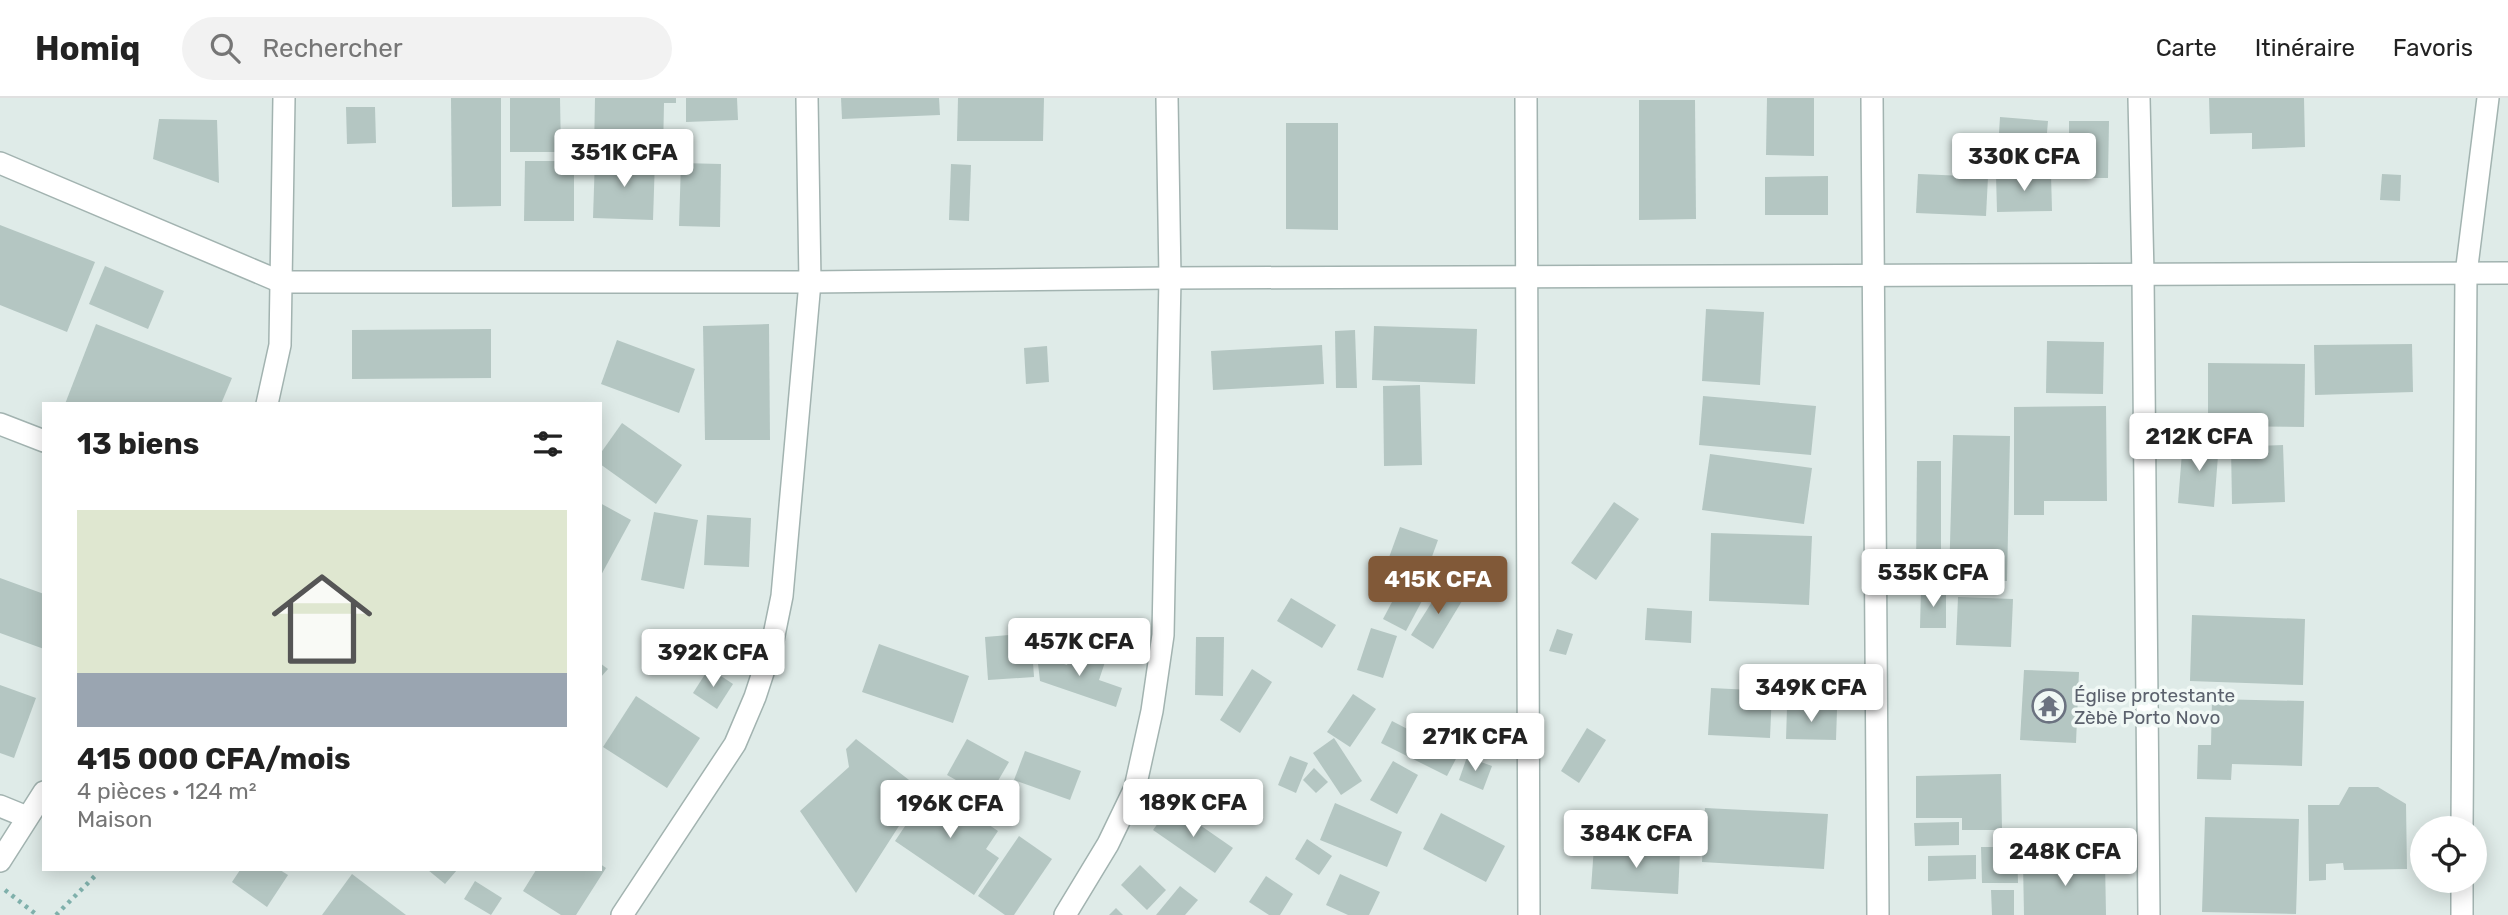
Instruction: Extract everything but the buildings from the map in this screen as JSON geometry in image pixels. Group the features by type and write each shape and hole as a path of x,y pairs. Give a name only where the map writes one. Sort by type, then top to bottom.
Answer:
{"street":[{"path":"268,402 280,345 284,98"},
{"path":"622,915 735,744 755,697 772,645 782,596 810,282 807,98"},
{"path":"1065,915 1108,844 1135,788 1152,711 1163,635 1170,278 1167,98"},
{"path":"1527,98 1529,915"},
{"path":"1872,98 1878,915"},
{"path":"2138,98 2143,275 2149,915"},
{"path":"2462,816 2466,274 2488,98"},
{"path":"0,163 281,282 2508,274"},
{"path":"0,424 42,440"},
{"path":"0,861 42,795"},
{"path":"0,806 27,817"},
{"path":"2462,893 2462,915"}],"path":[{"path":"56,915 96,874"},
{"path":"0,886 37,915"}],"place":[{"name":"Église protestante Zèbè Porto Novo","path":"2049,706"}]}
